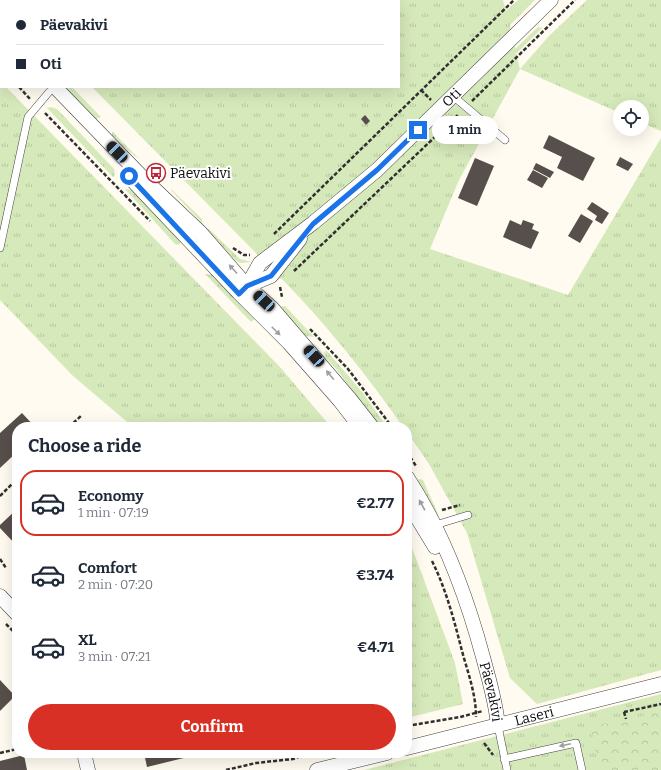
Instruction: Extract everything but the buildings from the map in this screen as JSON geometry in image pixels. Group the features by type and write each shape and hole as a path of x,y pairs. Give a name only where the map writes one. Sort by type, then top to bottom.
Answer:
{"street":[{"name":"Oti","path":"243,290 271,276 313,224 377,170 550,0"},
{"path":"49,88 200,232 243,290 356,422"},
{"path":"243,290 272,308 314,356 368,422"},
{"name":"Päevakivi","path":"412,489 446,566 468,631 487,701 498,726"},
{"name":"Päevakivi","path":"412,507 429,527"},
{"path":"0,596 12,609"},
{"name":"Laseri","path":"412,747 661,684"},
{"path":"85,758 88,770"},
{"path":"317,770 366,758"}],"lane":[{"path":"0,248 28,117 49,88"},
{"path":"453,96 465,108 505,140"},
{"path":"429,527 468,515"},
{"path":"498,726 500,759 507,770"},
{"path":"500,759 576,743 582,770"}],"path":[{"path":"268,239 514,0"},
{"path":"291,274 465,108 575,0"},
{"path":"75,422 82,415"},
{"path":"0,496 12,484"},
{"path":"441,510 462,505"},
{"path":"431,558 444,584 476,700 476,731 500,759"},
{"path":"0,559 6,568"},
{"path":"4,622 12,630"},
{"path":"624,712 661,704"},
{"path":"412,725 460,718 476,713"},
{"path":"0,753 12,750"},
{"path":"226,770 256,762 296,758"}],"green space":[{"path":"400,0 503,0 506,11 518,0 535,0 510,25 515,49 538,27 542,28 516,54 520,69 459,180 430,249 568,295 661,138 661,670 537,704 510,678 467,533 429,464 412,439 412,422 399,422 346,350 298,296 282,279 279,279 280,277 259,256 258,257 257,254 93,88 400,88"},
{"path":"587,0 661,0 661,131 649,126 649,100 613,100 613,110 520,69 549,36"},
{"path":"0,88 7,88 280,367 327,422 127,422 72,375 0,300"},
{"path":"65,88 73,88 101,117 96,119"},
{"path":"51,107 57,109 114,169 115,175 113,177 47,108"},
{"path":"112,131 139,159 112,138"},
{"path":"125,189 133,190 181,242 179,245 175,244"},
{"path":"171,190 202,219 202,223"},
{"path":"209,229 240,259 252,262 240,263 235,260 207,230"},
{"path":"205,274 213,275 255,319 251,322"},
{"path":"284,306 314,337 306,336 281,307"},
{"path":"326,350 363,393 383,422 376,422 337,370 326,358 324,353"},
{"path":"417,480 423,480 439,516 435,513"},
{"path":"412,548 455,663 463,704 412,717"},
{"path":"661,694 661,770 364,770"},
{"path":"661,712 661,770 599,770 591,727"}],"place":[{"name":"Päevakivi","path":"156,173"}],"route":[{"path":"129,176 239,294 247,286 271,276 313,224 377,170 418,130"}]}
